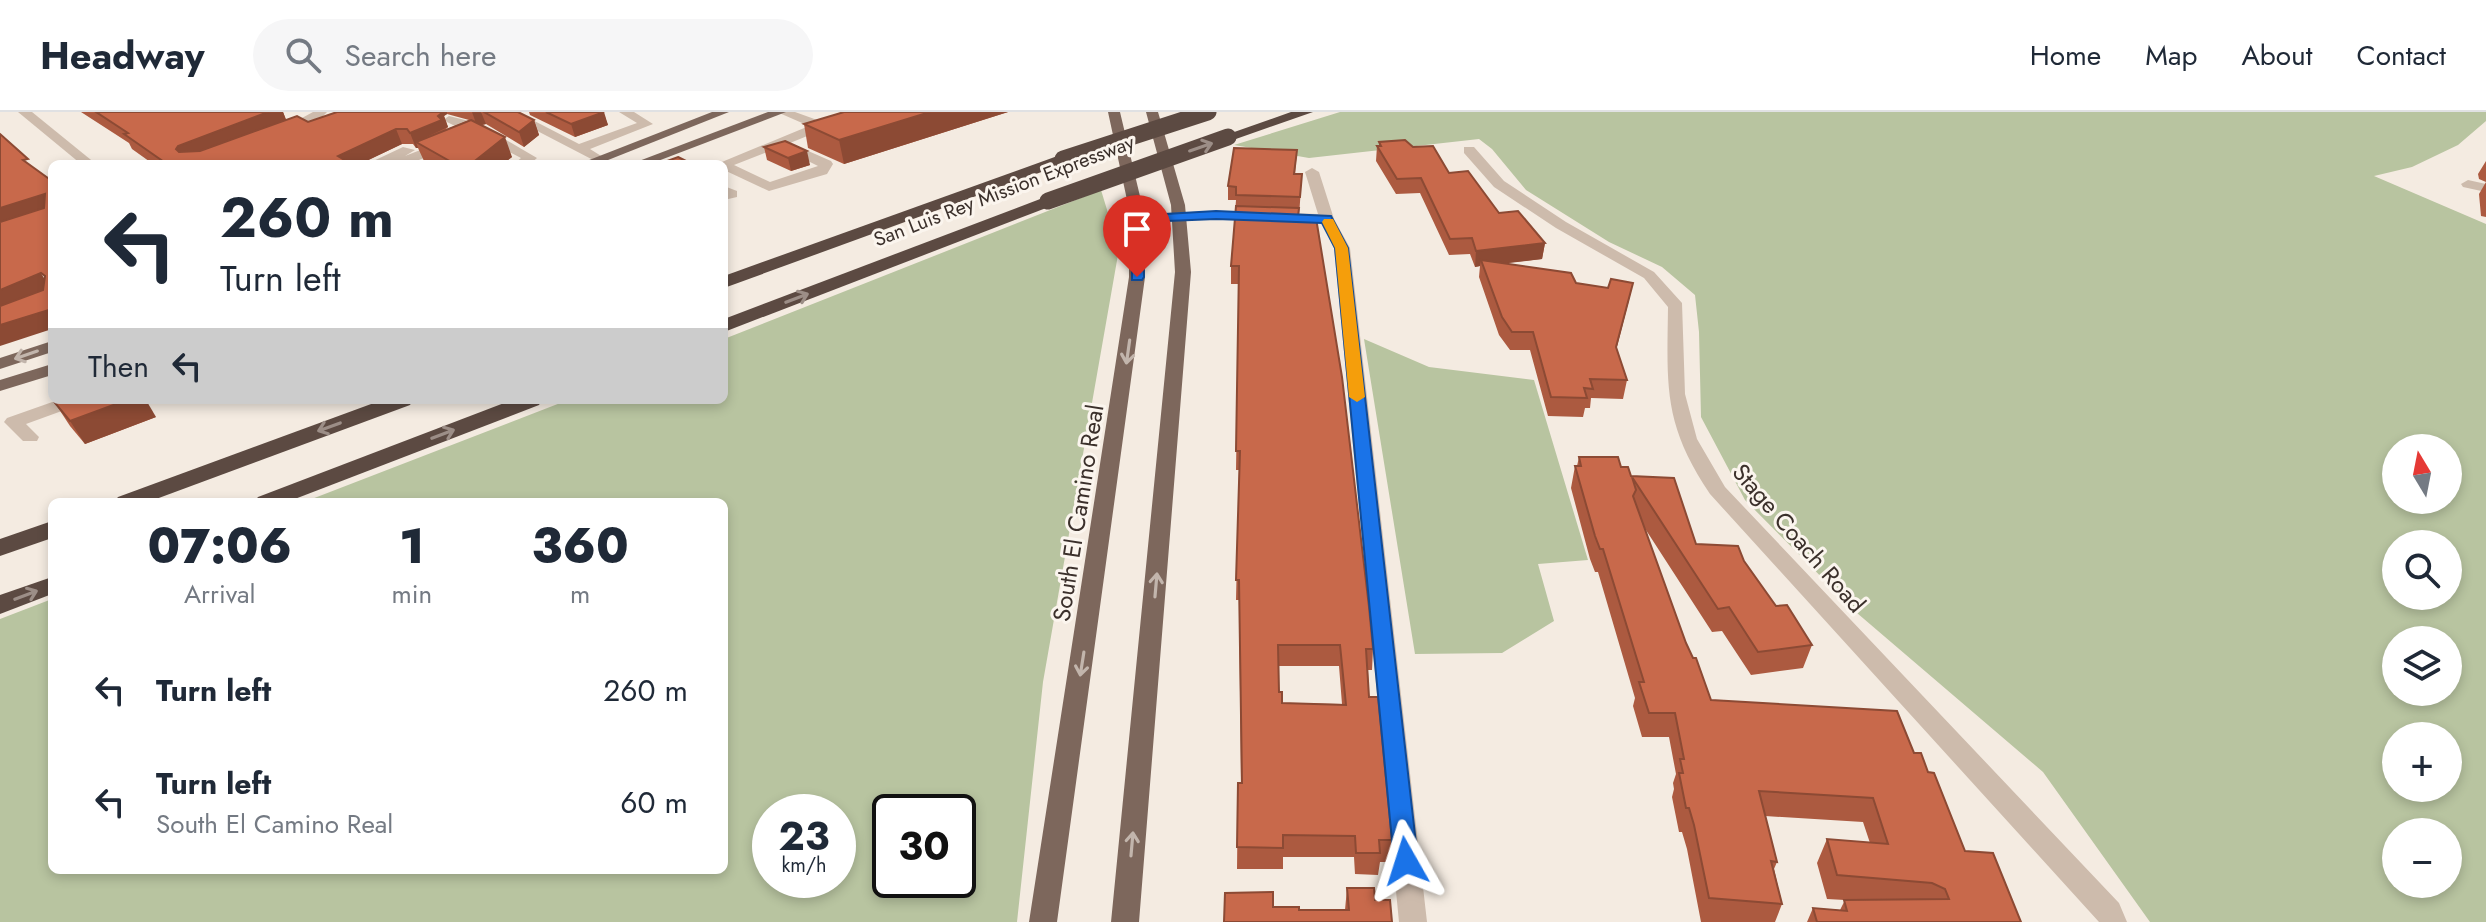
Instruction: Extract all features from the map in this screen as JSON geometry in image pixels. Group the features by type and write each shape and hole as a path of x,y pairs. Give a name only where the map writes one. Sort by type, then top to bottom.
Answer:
{"highway":[{"name":"San Luis Rey Mission Expressway","path":"728,281 1063,159 1208,112"},
{"name":"San Luis Rey Mission Expressway","path":"728,324 1048,201 1306,112"},
{"path":"137,498 391,404"},
{"path":"276,498 521,404"},
{"path":"0,548 48,530"},
{"path":"0,605 48,587"}],"main road":[{"path":"647,160 781,112"},
{"name":"South El Camino Real","path":"1043,922 1137,277 1137,218 1114,112"},
{"path":"1125,922 1183,272 1179,216 1152,112"},
{"path":"595,160 719,113 727,118 725,122 639,154 637,160"},
{"path":"0,364 48,347"},
{"path":"0,386 48,370"}],"street":[{"path":"24,112 84,160"},
{"path":"267,137 310,121 321,112"},
{"path":"507,112 580,148 591,160"},
{"path":"580,148 647,124 625,112"},
{"path":"781,112 838,130 867,121"},
{"path":"728,163 782,143 851,112"},
{"path":"384,160 468,125 449,120"},
{"path":"410,160 479,130 530,158 527,160"},
{"path":"728,166 769,187 822,171 826,164 782,143"},
{"name":"Stage Coach Road","path":"1469,150 1499,184 1561,225 1649,275 1676,306 1676,394 1688,439 1717,490 2109,911 2113,922"},
{"path":"1312,172 1327,219 1342,248 1413,922"},
{"path":"2468,184 2486,188"},
{"path":"1137,218 1327,219"},
{"path":"30,437 13,422 64,404"},
{"path":"1898,717 1926,716"}],"green space":[{"path":"1340,112 2486,112 2486,121 2458,145 2412,167 2374,176 2486,224 2486,922 2150,922 2043,772 1857,613 1745,500 1701,417 1695,295 1662,267 1609,242 1526,190 1492,149 1479,139 1309,158 1234,145"},
{"path":"1101,190 1119,249 1043,682 1017,922 0,922 0,619 48,601 48,874 728,874 728,498 314,498 558,404 728,404 728,337"},
{"path":"1364,339 1429,367 1534,380 1588,560 1538,564 1554,621 1502,653 1415,654"}],"building":[{"path":"96,112 268,112 178,146 176,149 179,152 200,151 297,116 308,122 337,112 443,112 438,116 442,120 410,133 407,129 396,129 338,156 344,160 161,160 124,134 128,133"},
{"path":"484,112 518,112 534,120 519,132"},
{"path":"546,112 604,112 571,124"},
{"path":"844,112 930,112 839,140 804,124"},
{"path":"471,120 505,137 476,160 448,160 416,142"},
{"path":"0,134 28,159 23,160 48,178 48,310 0,325 0,306 43,290 45,276 41,273 0,290 0,222 44,208 45,194 0,208"},
{"path":"1405,140 1413,147 1433,146 1449,173 1468,171 1499,213 1518,211 1545,243 1476,251 1472,238 1450,239 1421,178 1397,179 1377,146 1381,146 1379,142"},
{"path":"785,141 807,151 788,158 764,147"},
{"path":"1234,148 1297,150 1294,174 1302,174 1300,197 1236,195 1236,187 1228,186"},
{"path":"1236,206 1299,208 1298,216 1316,218 1342,377 1369,607 1373,649 1366,649 1369,697 1378,697 1392,840 1379,840 1380,853 1356,853 1355,836 1283,835 1283,848 1237,847 1238,783 1242,783 1239,580 1236,580 1240,451 1236,451 1239,266 1231,266","holes":["1278,645 1340,645 1346,705 1282,703"]},
{"path":"1481,260 1571,273 1576,283 1608,288 1611,279 1633,283 1616,347 1627,380 1590,379 1593,389 1584,388 1587,398 1551,397 1533,332 1512,332 1502,317"},
{"path":"56,404 116,404 70,421"},
{"path":"1579,457 1618,457 1621,467 1628,467 1631,476 1674,478 1696,544 1738,546 1744,561 1776,606 1787,605 1812,645 1758,652 1729,607 1718,609 1632,477 1636,490 1633,496 1686,643 1693,658 1696,658 1711,700 1897,711 1914,753 1921,753 1928,772 1934,773 1965,851 1993,853 2021,922 1817,922 1813,908 1847,911 1844,900 1949,899 1945,889 1932,883 1837,875 1827,839 1888,844 1873,798 1759,791 1777,862 1771,861 1782,904 1709,898 1694,825 1689,808 1686,808 1679,773 1683,773 1680,759 1684,759 1675,713 1649,713 1639,682 1644,682 1575,466 1581,466"},
{"path":"1347,888 1374,888 1375,900 1390,900 1392,922 1224,922 1225,893 1273,892 1273,907 1349,910"}],"slow traffic":[{"path":"1328,222 1342,248 1357,397"}],"route":[{"path":"1137,277 1137,218 1216,215 1327,219 1342,248 1406,861"}]}
